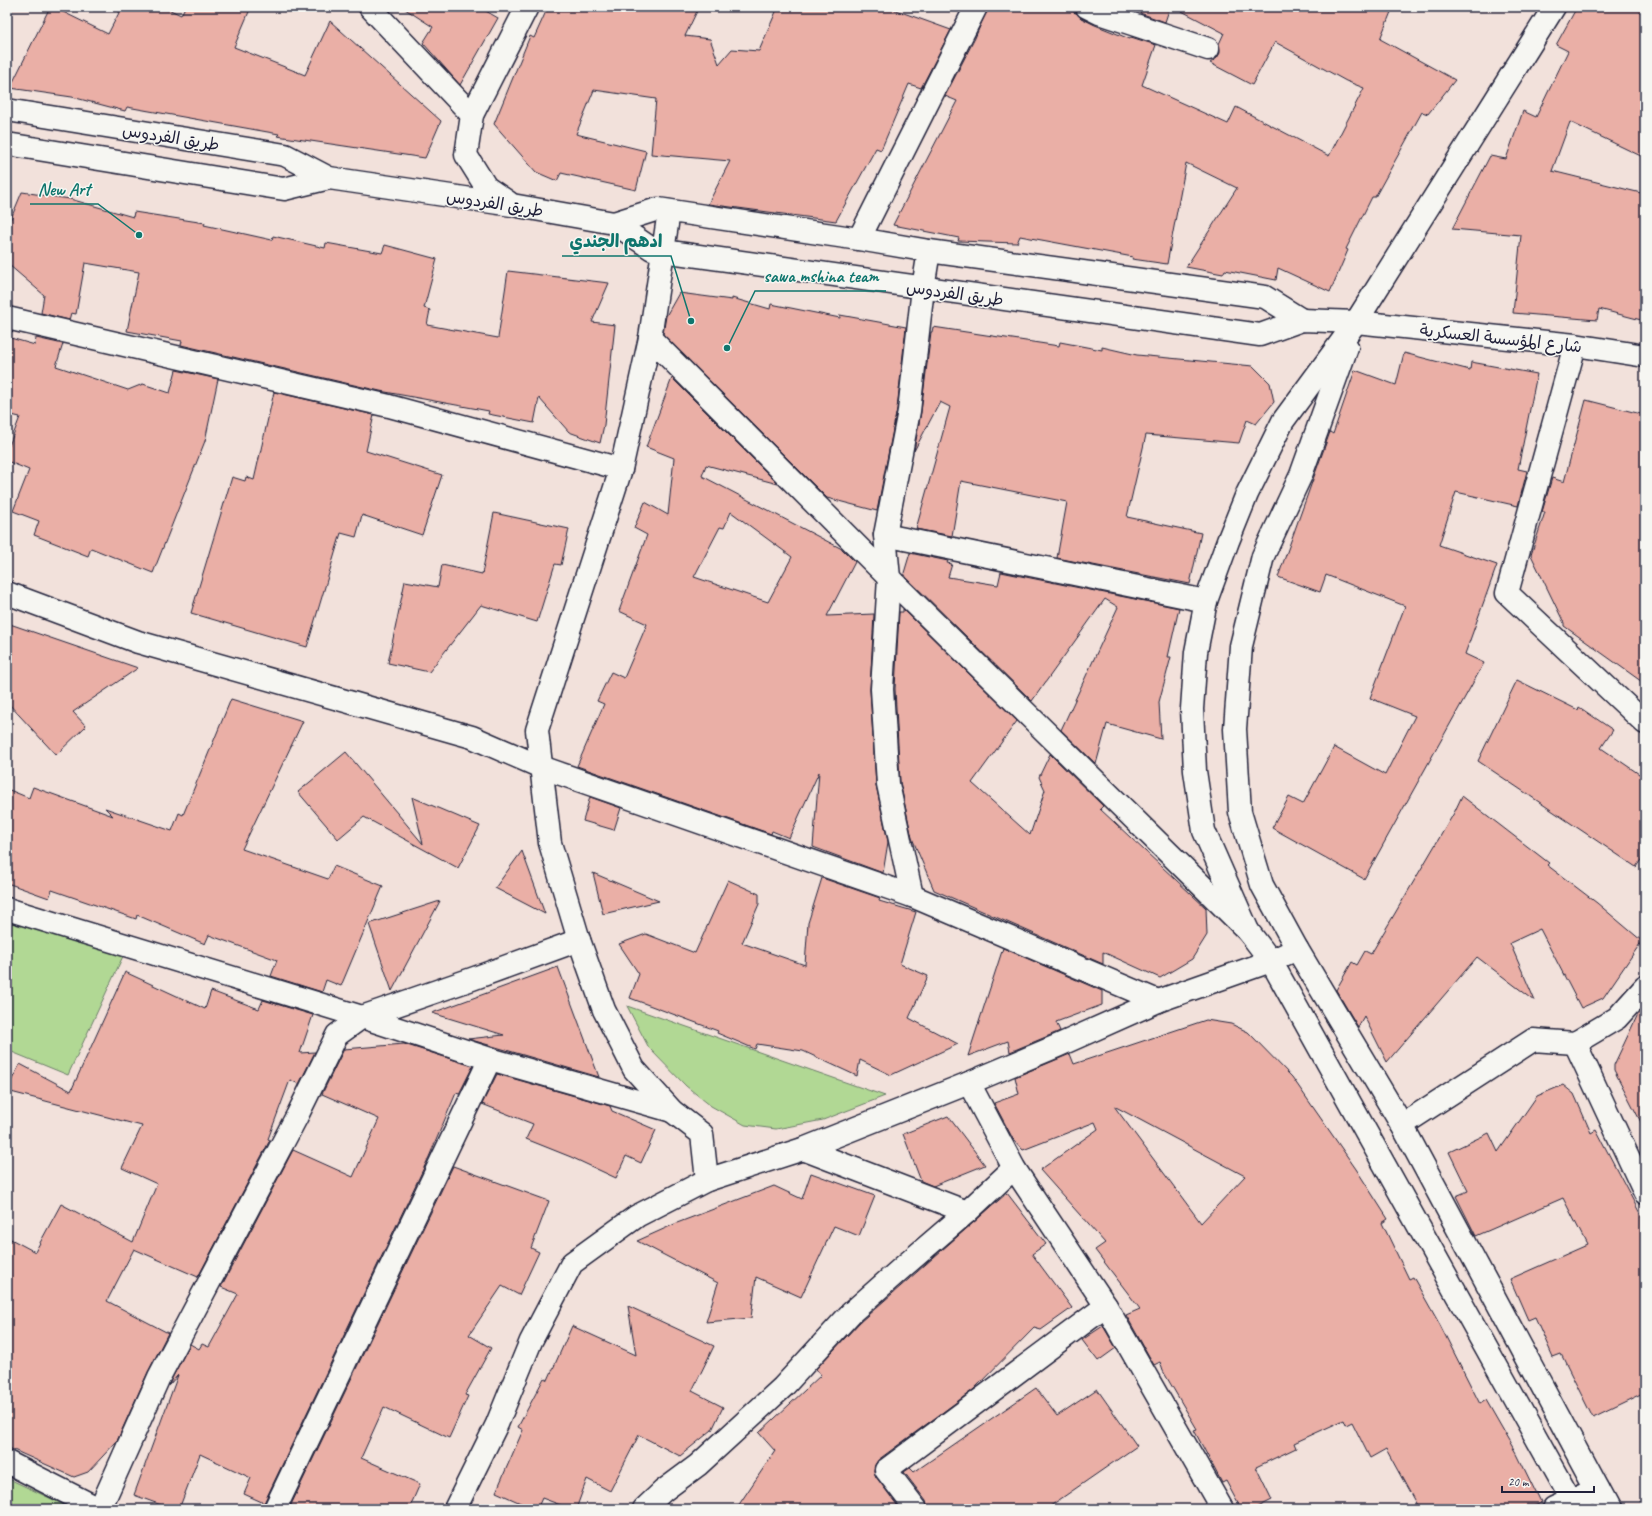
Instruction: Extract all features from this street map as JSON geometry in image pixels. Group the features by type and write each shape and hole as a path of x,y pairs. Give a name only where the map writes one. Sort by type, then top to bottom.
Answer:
{"street":[{"path":"370,7 472,115"},
{"path":"512,205 486,187 466,155 472,115 527,7"},
{"path":"860,239 976,7"},
{"path":"1087,7 1099,13 1208,49"},
{"path":"1248,931 1204,831 1195,771 1192,709 1196,652 1206,601 1247,494 1283,422 1356,322 1554,7"},
{"name":"طريق الفردوس","path":"7,110 285,155 329,178 512,205 614,223 652,249 663,251 1260,335 1302,320 1356,322"},
{"name":"طريق الفردوس","path":"7,144 284,189 329,178"},
{"name":"طريق الفردوس","path":"614,223 658,209 860,239 929,251 1265,296 1302,320"},
{"path":"669,211 650,338 621,469 537,730 550,843 579,940 604,1010 634,1069 672,1111 702,1134 707,1180"},
{"path":"912,896 888,776 882,689 889,578 885,535 909,411 923,288 929,251"},
{"path":"7,318 389,406 621,469"},
{"path":"1356,322 1301,475 1263,556 1241,646 1235,729 1240,812 1262,885 1296,949 1402,1125 1608,1509"},
{"name":"شارع المؤسسة العسكرية","path":"1356,322 1575,346 1645,356"},
{"path":"650,338 889,578 1248,931 1271,961 1567,1506 1597,1489"},
{"path":"1575,346 1507,593 1645,723"},
{"path":"885,535 1206,601"},
{"path":"7,594 138,642 472,737 541,767 912,896 1158,1001"},
{"path":"7,909 362,1017 490,1059 672,1111"},
{"path":"7,1462 100,1509 159,1376 297,1116 337,1035 362,1017 579,940"},
{"path":"455,1509 497,1424 532,1341 572,1263 637,1216 707,1180 803,1149 969,1083 1158,1001 1271,961 1296,949"},
{"path":"1402,1125 1533,1040 1575,1043 1617,1018 1645,987"},
{"path":"1575,1043 1645,1194"},
{"path":"275,1509 490,1059"},
{"path":"969,1083 1014,1168 1106,1306 1222,1509"},
{"path":"803,1149 967,1212"},
{"path":"644,1509 663,1491 698,1465 783,1387 851,1313 967,1212 1014,1168"},
{"path":"916,1509 886,1470 1106,1306"}],"green space":[{"path":"7,918 124,954 68,1075 7,1050"},
{"path":"627,1006 885,1096 823,1120 776,1129 745,1125 711,1106 686,1086 649,1048"},
{"path":"7,1478 73,1509 7,1509"}],"building":[{"path":"50,7 53,7 108,34 122,7 164,7 181,15 185,7 251,7 234,47 305,75 330,21 441,121 425,158 277,136 279,134 127,107 125,111 72,97 10,88"},
{"path":"402,7 479,7 498,18 460,85 423,43 433,27"},
{"path":"548,7 699,7 685,36 710,39 719,64 732,49 759,51 778,7 887,7 951,30 921,88 909,84 881,150 876,148 836,221 708,204 730,161 651,154 656,99 594,90 576,134 646,151 636,190 561,173 557,181 536,172 494,124 530,36 534,38"},
{"path":"988,7 1062,7 1076,13 1081,18 1095,25 1130,39 1131,37 1156,45 1142,85 1228,124 1236,107 1329,156 1364,88 1346,81 1275,42 1252,85 1210,63 1217,58 1220,53 1219,44 1224,33 1174,7 1393,7 1380,39 1455,80 1428,114 1422,112 1375,197 1372,197 1346,249 1348,250 1330,292 1278,268 1276,280 1225,270 1223,274 1186,267 1237,188 1186,163 1167,264 1132,259 1133,257 1020,236 1017,243 958,241 959,238 893,225 957,101 945,96 975,38"},
{"path":"1142,7 1170,7 1165,22 1140,13"},
{"path":"1577,7 1645,7 1645,158 1570,122 1552,171 1645,194 1645,321 1599,309 1597,320 1513,313 1521,235 1452,229 1490,156 1506,159 1523,111 1536,117 1568,51 1556,45"},
{"path":"22,192 70,199 133,217 134,212 205,223 204,225 272,240 273,236 325,248 326,243 382,253 385,245 437,259 424,308 430,310 427,325 498,338 508,271 609,283 592,322 615,325 604,425 600,443 569,432 539,398 534,423 488,414 489,411 380,391 181,345 182,341 127,331 139,272 85,263 76,314 71,313 69,320 41,313 44,295 9,265 7,228"},
{"path":"679,293 732,300 732,298 770,309 771,304 840,318 840,315 906,327 897,409 877,511 827,498 663,334 666,316"},
{"path":"933,327 1059,346 1060,342 1102,350 1102,347 1137,355 1253,366 1270,383 1274,402 1256,424 1247,420 1239,443 1146,435 1127,517 1201,533 1190,584 1057,558 1067,502 961,481 952,536 916,529 950,407 940,402 914,451 921,412 931,332"},
{"path":"7,337 35,345 36,338 63,344 56,366 128,390 143,384 170,393 176,370 218,379 205,441 153,573 91,548 88,556 34,535 39,521 13,511 29,470 7,461 7,451 20,417 7,414"},
{"path":"1404,353 1470,370 1471,362 1537,374 1518,469 1527,471 1518,506 1456,492 1439,545 1497,565 1465,654 1484,663 1364,879 1272,828 1289,797 1303,804 1334,747 1385,775 1415,716 1370,698 1405,606 1326,575 1320,592 1278,577 1330,432 1333,434 1355,370 1396,385"},
{"path":"672,378 778,484 706,465 702,476 842,549 855,562 827,616 874,614 870,690 876,785 888,842 883,873 813,847 819,772 789,838 772,831 771,834 577,766 604,704 597,701 611,672 624,678 647,624 619,611 647,535 634,528 645,502 668,515 674,458 646,447","holes":["731,512 792,557 768,602 694,577 720,527 724,528"]},
{"path":"274,392 374,415 366,451 442,475 422,535 362,515 356,537 341,533 307,647 191,613 232,477 245,481 246,477 254,480"},
{"path":"1586,400 1645,415 1645,684 1564,626 1564,623 1531,555 1545,512 1542,512 1552,478 1564,482"},
{"path":"494,513 569,529 561,565 555,564 537,622 481,605 429,672 388,663 405,581 438,587 442,565 482,574"},
{"path":"910,553 948,561 947,563 952,564 948,577 998,585 1001,572 1179,608 1168,657 1171,657 1159,702 1161,739 1107,724 1096,764 1061,730 1118,607 1105,599 1032,701 906,577 904,573"},
{"path":"903,609 1017,721 972,783 1030,835 1045,790 1039,777 1050,754 1103,806 1100,809 1206,908 1207,935 1192,959 1160,978 1103,952 1103,964 934,890 912,838 900,782 895,689 899,612 903,612"},
{"path":"7,623 138,668 73,712 86,726 56,755 7,702"},
{"path":"1517,680 1578,710 1579,707 1613,730 1601,748 1645,778 1645,854 1636,867 1478,761"},
{"path":"231,699 303,721 242,849 328,879 334,866 383,886 341,986 326,980 322,992 271,976 277,960 209,935 205,944 137,915 136,919 52,890 49,898 7,883 7,789 29,798 33,787 113,816 105,808 172,831 179,813 183,815"},
{"path":"346,752 423,844 412,797 480,826 458,868 364,817 338,839 298,792"},
{"path":"1462,796 1549,863 1547,865 1597,903 1642,941 1603,998 1581,1008 1540,929 1510,943 1535,1001 1477,957 1387,1062 1364,1016 1358,1027 1336,990 1352,962 1357,965 1365,951 1371,954 1454,813"},
{"path":"590,797 621,808 614,830 583,821"},
{"path":"522,851 545,914 495,888"},
{"path":"593,873 659,901 603,914"},
{"path":"822,878 880,898 879,901 916,912 900,964 928,976 909,1018 958,1044 891,1075 860,1060 857,1076 803,1051 757,1044 755,1049 717,1033 718,1031 630,998 639,974 619,944 646,934 695,953 728,880 759,894 759,904 742,943 805,965 808,923"},
{"path":"440,901 392,991 369,924"},
{"path":"1003,948 1102,991 1102,1005 1056,1022 1060,1031 1010,1052 1008,1041 968,1056"},
{"path":"558,967 599,1077 468,1039 504,1035 432,1013"},
{"path":"125,972 205,1009 211,991 259,1009 263,1000 313,1015 300,1053 315,1052 299,1084 290,1080 268,1139 270,1140 198,1277 134,1249 107,1301 168,1333 148,1372 117,1441 88,1472 74,1477 7,1447 7,1237 35,1252 61,1204 133,1242 157,1184 122,1168 142,1126 7,1091 7,1089 20,1064 71,1091"},
{"path":"1645,1006 1645,1130 1614,1070 1614,1065 1639,1012"},
{"path":"1206,1020 1231,1024 1248,1032 1292,1077 1356,1169 1388,1219 1382,1223 1409,1279 1413,1277 1440,1325 1480,1404 1486,1400 1517,1454 1541,1503 1528,1509 1419,1509 1386,1449 1370,1458 1352,1422 1346,1425 1344,1420 1294,1443 1296,1448 1256,1467 1272,1500 1254,1509 1241,1509 1226,1481 1222,1483 1194,1430 1197,1429 1163,1371 1160,1362 1154,1365 1126,1315 1140,1309 1095,1250 1105,1243 1040,1170 1098,1129 1095,1122 1023,1150 1013,1139 994,1103 1019,1094 1015,1077 1070,1054 1074,1064","holes":["1114,1106 1245,1176 1201,1223"]},
{"path":"404,1044 473,1066 459,1094 456,1093 429,1157 264,1503 244,1494 251,1478 200,1454 179,1509 172,1509 134,1495 178,1375 169,1385 170,1382 190,1344 199,1349 202,1344 209,1347 238,1294 221,1287 293,1150 353,1177 379,1119 322,1094 344,1049"},
{"path":"497,1074 610,1106 612,1111 656,1130 641,1163 626,1156 616,1178 571,1157 526,1139 533,1124 482,1104"},
{"path":"1563,1085 1574,1094 1591,1133 1596,1130 1645,1223 1645,1393 1593,1418 1561,1354 1553,1357 1535,1317 1528,1320 1510,1279 1587,1245 1563,1198 1476,1236 1456,1196 1468,1191 1449,1152 1489,1133 1498,1152 1537,1096"},
{"path":"948,1116 985,1165 933,1186 921,1181 903,1134"},
{"path":"453,1166 549,1201 531,1248 539,1252 519,1295 502,1286 469,1335 491,1348 465,1395 468,1396 449,1438 384,1407 361,1458 420,1484 409,1509 289,1509"},
{"path":"811,1173 875,1196 859,1236 834,1226 801,1297 756,1277 751,1318 706,1322 718,1283 637,1241 677,1223 774,1186 802,1199"},
{"path":"1007,1193 1046,1244 1032,1254 1072,1308 1041,1330 1034,1328 973,1390 878,1460 874,1471 876,1477 900,1509 736,1509 775,1451 759,1433 821,1375 816,1369 860,1322"},
{"path":"628,1306 714,1346 692,1391 723,1407 712,1430 680,1456 639,1435 610,1491 587,1479 576,1509 571,1509 542,1498 537,1509 534,1509 496,1492 523,1430 518,1427 544,1378 548,1380 572,1326 636,1355"},
{"path":"1103,1326 1116,1348 1098,1361 1082,1340"},
{"path":"1036,1388 1057,1416 1097,1389 1137,1446 1046,1509 928,1509 926,1501 904,1472 910,1468 914,1472"}],"place":[{"name":"New Art","path":"139,235"},
{"name":"ادهم الجندي","path":"691,321"},
{"name":"sawa mshina team","path":"727,348"}]}
